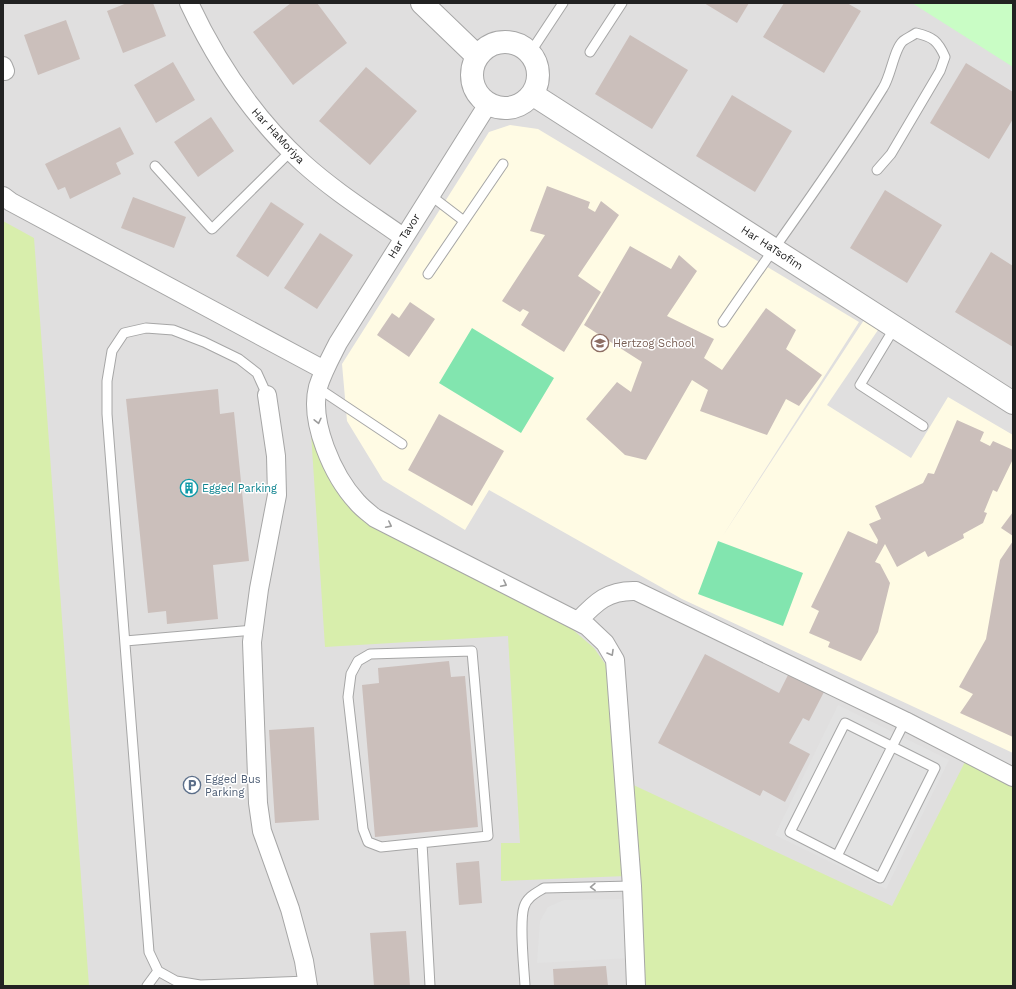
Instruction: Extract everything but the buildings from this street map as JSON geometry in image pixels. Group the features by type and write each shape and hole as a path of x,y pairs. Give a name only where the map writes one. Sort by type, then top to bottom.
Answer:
{"street":[{"name":"Har HaMoriya","path":"189,3 203,33 244,99 272,132 303,163 353,202 403,236"},
{"path":"422,3 477,56"},
{"path":"501,41 510,42 521,46 530,53 536,62 538,73 532,94 516,106 507,108 488,104 480,97 474,88 471,77 472,66 477,56 492,44 501,41"},
{"name":"Har HaTsofim","path":"532,94 1013,403"},
{"name":"Har Tavor","path":"488,104 403,236 338,343 324,370 318,388 316,409 321,434 331,463 357,503 375,518 587,626 605,643 615,660 632,886 636,986"},
{"path":"3,196 11,202 324,370"},
{"path":"268,395 276,456 277,495 259,589 252,642 258,803 262,831 290,909 308,984"},
{"path":"578,621 596,603 608,595 622,590 636,591 906,721 1013,777"}],"lane":[{"path":"530,53 563,3"},
{"path":"590,52 622,3"},
{"path":"723,322 847,145 882,90 892,69 896,52 903,42 916,34 930,36 940,46 945,57 940,71 891,154 877,170"},
{"path":"155,166 212,229 291,151"},
{"path":"428,274 503,164"},
{"path":"430,195 464,221"},
{"path":"895,327 860,385 923,426"},
{"path":"268,395 257,373 238,359 204,342 173,330 146,328 124,333 112,351 107,381 107,414 149,952 158,971 176,982 200,985 308,984"},
{"path":"318,388 402,444"},
{"path":"125,641 254,630"},
{"path":"472,651 488,836 422,843 381,847 368,842 365,836 348,697 351,674 358,661 370,654 472,651"},
{"path":"837,856 906,721"},
{"path":"845,723 935,768 880,878 837,856 790,832 845,723"},
{"path":"422,843 430,986"},
{"path":"525,986 523,941 524,907 531,895 544,888 632,886"},
{"path":"147,986 158,971"}],"shaded area":[{"path":"3,3 1013,3 1013,986 3,986"},
{"name":"Hertzog School","path":"510,125 538,129 859,322 722,537 864,320 878,330 827,405 911,458 948,397 1013,435 1013,753 682,599 489,490 465,530 383,480 347,421 342,364 489,132"},
{"path":"838,705 949,760 886,889 775,835"},
{"path":"626,899 630,958 537,963 540,921 548,907 564,900"}],"green space":[{"path":"912,3 1013,3 1013,67"},
{"path":"3,221 34,238 89,986 3,986"},
{"path":"472,328 554,378 521,433 439,383"},
{"path":"311,433 375,527 572,629 594,648 608,668 626,876 501,881 501,843 520,843 508,636 325,647"},
{"path":"718,541 803,573 783,626 698,594"},
{"path":"972,748 1013,766 1013,986 644,986 627,782 892,906"}],"place":[{"name":"Hertzog School","path":"600,343"},
{"name":"Egged Parking","path":"189,488"},
{"name":"Egged Bus Parking","path":"192,785"}]}
